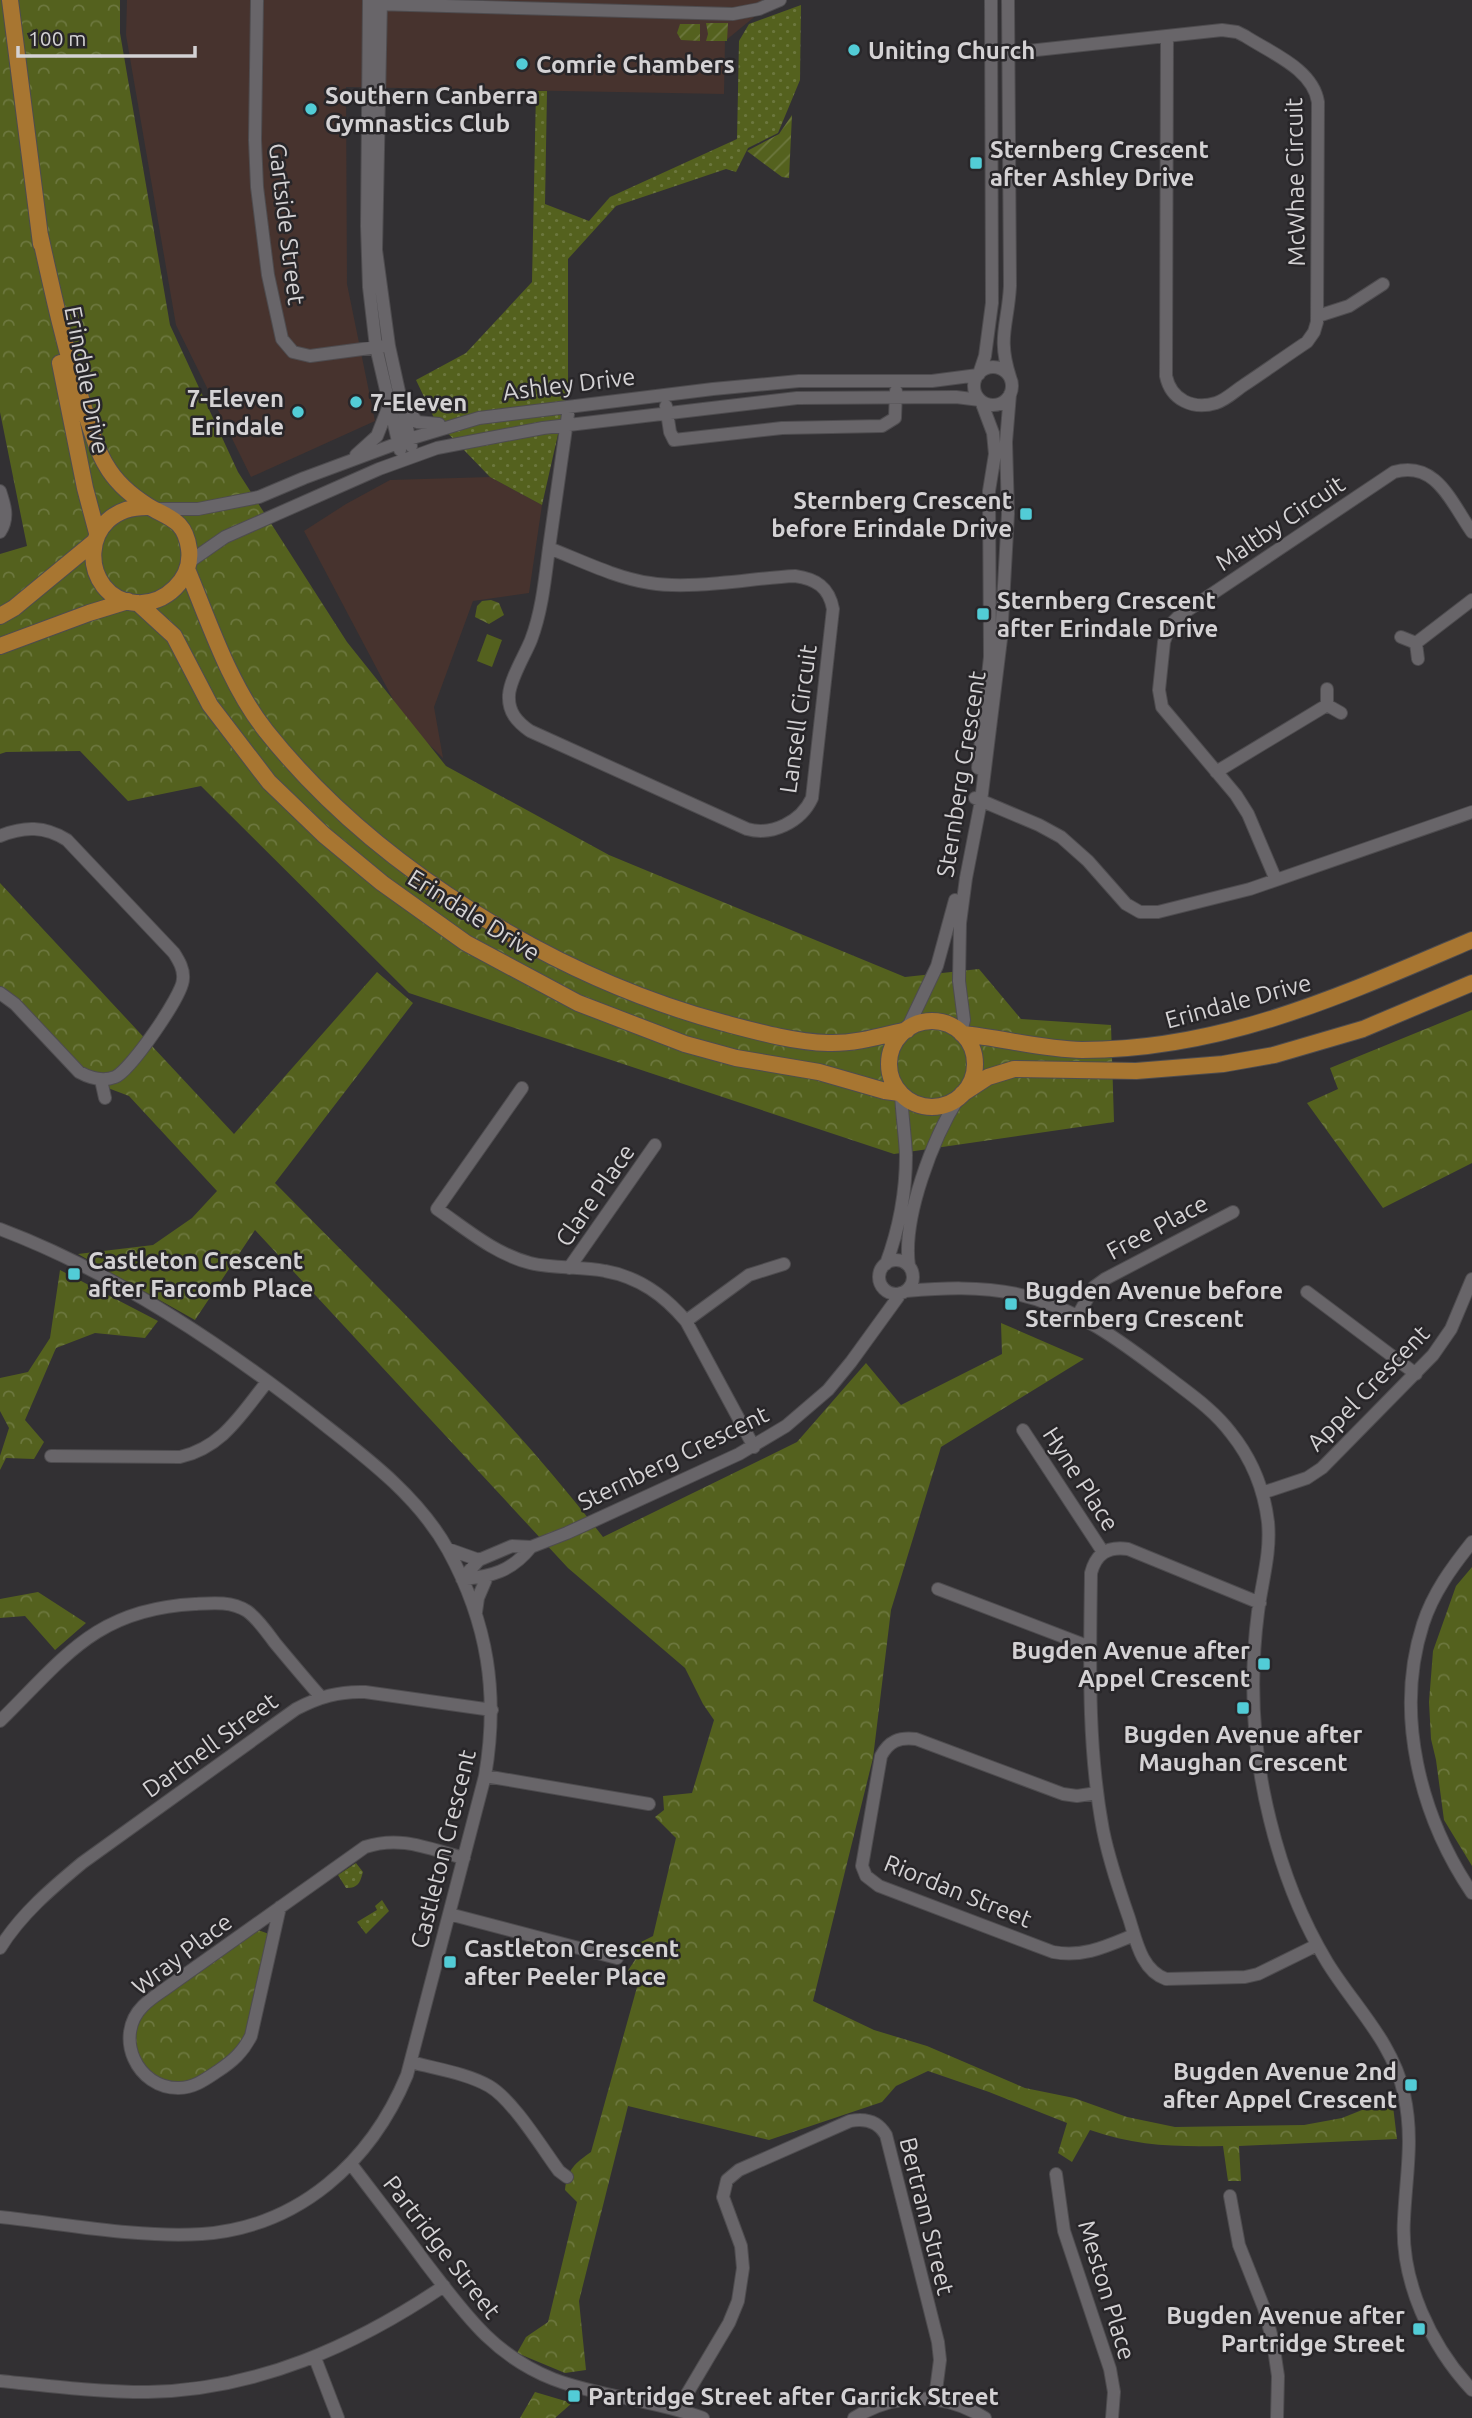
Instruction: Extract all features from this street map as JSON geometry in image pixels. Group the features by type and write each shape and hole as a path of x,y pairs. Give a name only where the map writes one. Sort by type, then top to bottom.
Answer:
{"main road":[{"name":"Erindale Drive","path":"10,0 47,294 96,537"},
{"name":"Erindale Drive","path":"40,235 76,383 98,449 106,467 120,484 153,508"},
{"path":"0,616 14,608 96,537 111,517 122,510 153,508 169,516 186,536 188,566 177,586 167,595 155,601 133,602 89,613 0,646"},
{"path":"96,537 93,555 103,584 114,595 133,602"},
{"name":"Erindale Drive","path":"188,566 224,659 265,729 291,760 361,827 393,854 479,915 588,974 648,999 711,1020 776,1035 829,1043 854,1041 907,1029"},
{"name":"Erindale Drive","path":"133,602 174,636 210,705 269,782 324,835 382,883 466,943 578,1003 685,1044 736,1058 819,1072 900,1093"},
{"name":"Erindale Drive","path":"961,1033 1044,1048 1080,1050 1143,1047 1186,1041 1267,1021 1330,1000 1472,940"},
{"name":"Erindale Drive","path":"961,1095 988,1077 1014,1069 1180,1069 1274,1055 1363,1028 1472,983"},
{"path":"931,1021 947,1024 961,1033 971,1048 974,1064 971,1080 961,1095 951,1102 934,1107 916,1104 900,1093 889,1071 890,1056 896,1041 907,1029 931,1021"}],"street":[{"name":"Gartside Street","path":"257,0 257,187 268,275 282,340 293,352 310,356 383,347"},
{"path":"404,441 389,405 371,237 375,2 733,14 759,9 780,0"},
{"path":"991,0 992,303 985,356 974,385 980,400 997,405 1003,403 1010,394 1010,377 1003,351 1010,286 1008,0"},
{"name":"McWhae Circuit","path":"990,55 1222,30 1237,32 1302,72 1311,81 1317,91 1318,316 1314,332 1307,342 1222,400 1203,405 1182,406 1168,386 1166,376 1167,36"},
{"path":"1318,316 1349,306 1383,284"},
{"path":"383,347 399,394 410,415 417,422 434,425 463,423"},
{"path":"978,374 995,367 1010,377"},
{"name":"Ashley Drive","path":"153,508 198,509 259,497 347,461 479,418 799,381 932,381 978,374"},
{"name":"Ashley Drive","path":"665,395 670,432 674,440 782,428 883,426 895,418 896,382"},
{"path":"399,394 408,458"},
{"name":"Sternberg Crescent","path":"961,1033 964,1020 958,981 960,923 1004,600 1008,514 1006,442 1010,394"},
{"name":"Ashley Drive","path":"188,566 225,537 408,458 482,438 667,412 797,398 956,397 980,400"},
{"name":"Sternberg Crescent","path":"980,400 995,444 989,491 991,692"},
{"path":"347,461 377,436 389,405"},
{"name":"Lansell Circuit","path":"549,548 647,583 683,584 795,576 820,584 828,593 833,609 813,798 799,817 766,832 747,829 530,731 518,722 511,710 510,690 532,637 541,601 569,407"},
{"name":"Maltby Circuit","path":"1276,880 1248,814 1236,795 1168,717 1160,702 1164,642 1170,625 1179,616 1394,472 1404,469 1420,470 1433,476 1472,532"},
{"path":"291,483 310,500"},
{"path":"0,491 7,511 5,524 0,532"},
{"path":"1416,643 1472,600"},
{"path":"1401,637 1416,643"},
{"path":"1416,643 1418,659"},
{"path":"1327,689 1327,705"},
{"path":"1216,772 1327,705"},
{"path":"1327,705 1341,713"},
{"path":"978,799 1040,825 1061,837 1088,861 1126,904 1140,912 1158,912 1276,880 1472,811"},
{"name":"Sternberg Crescent","path":"907,1029 937,966 944,944 978,799"},
{"path":"0,836 24,828 40,828 67,839 174,953 181,965 183,978 180,992 128,1068 116,1077 101,1080 79,1072 15,1003 0,993"},
{"path":"101,1080 105,1098"},
{"path":"522,1088 437,1209 508,1255 531,1264 605,1271 630,1278 654,1290 671,1303 686,1321 754,1447"},
{"path":"900,1093 906,1154 904,1191 895,1239 879,1275 881,1287 891,1294 947,1287"},
{"path":"903,1292 913,1279 907,1237 914,1207 941,1130 961,1095"},
{"name":"Clare Place","path":"569,1268 655,1145"},
{"name":"Free Place","path":"1078,1315 1094,1287 1105,1279 1233,1212"},
{"name":"Castleton Crescent","path":"0,1229 80,1264 200,1336 267,1382 381,1470 424,1515 448,1549 462,1579 476,1612 489,1662 492,1710 491,1743 485,1776 411,2062 385,2120 351,2164 314,2195 286,2211 239,2228 205,2234 163,2235 0,2217"},
{"path":"886,1264 901,1261 931,1283 1018,1294 1078,1315 1109,1332 1210,1409 1230,1430 1246,1454 1262,1493 1268,1522 1269,1552 1260,1603 1253,1690 1255,1736 1262,1789 1290,1884 1317,1945 1387,2047 1403,2087 1411,2140 1403,2230 1408,2268 1428,2326 1444,2356 1472,2390"},
{"path":"686,1321 749,1275 784,1264"},
{"name":"Appel Crescent","path":"1262,1493 1307,1478 1322,1468 1416,1374 1451,1329 1472,1279"},
{"name":"Sternberg Crescent","path":"877,1326 882,1307 881,1287"},
{"name":"Sternberg Crescent","path":"462,1579 479,1560 512,1546 531,1547 567,1533 754,1447 801,1415 828,1390 903,1292"},
{"path":"1307,1292 1416,1374"},
{"path":"51,1456 180,1457 198,1453 219,1439 267,1382"},
{"name":"Hyne Place","path":"1023,1430 1103,1552"},
{"path":"1472,1542 1454,1564 1437,1592 1424,1622 1413,1667 1411,1703 1417,1762 1427,1801 1441,1839 1472,1893"},
{"name":"Sternberg Crescent","path":"462,1579 487,1577 520,1561 531,1547"},
{"path":"1260,1603 1128,1549 1117,1547 1103,1552 1094,1562 1091,1573 1090,1706 1097,1793 1111,1865 1147,1967 1157,1976 1166,1979 1245,1977 1258,1974 1317,1945"},
{"path":"448,1549 479,1560"},
{"path":"476,1612 478,1598 487,1577"},
{"path":"938,1589 1090,1647"},
{"path":"0,1720 81,1642 102,1627 150,1608 176,1605 229,1604 248,1612 320,1696"},
{"name":"Dartnell Street","path":"0,1948 52,1887 82,1863 296,1709 320,1696 347,1691 365,1692 492,1710"},
{"name":"Riordan Street","path":"1097,1793 1077,1796 1063,1794 916,1740 900,1739 886,1747 881,1756 862,1866 866,1876 879,1886 1053,1952 1083,1954 1134,1935"},
{"path":"485,1776 649,1804"},
{"name":"Wray Place","path":"280,1908 251,2036 240,2054 196,2085 178,2088 152,2081 139,2068 129,2046 130,2031 143,2006 365,1847 384,1841 404,1842 464,1858"},
{"path":"449,1914 617,1958"},
{"path":"411,2062 491,2087 504,2098 559,2171 567,2177"},
{"name":"Bertram Street","path":"678,2409 729,2323 738,2301 743,2268 738,2235 723,2197 727,2180 738,2170 859,2119 872,2121 882,2128 886,2135 938,2342 940,2360 935,2398"},
{"name":"Partridge Street","path":"351,2164 474,2325 494,2345 551,2378 678,2409 703,2418"},
{"name":"Meston Place","path":"1056,2174 1064,2231 1111,2369 1114,2392 1112,2418"},
{"path":"1230,2196 1239,2245 1264,2308 1273,2342 1278,2376 1277,2418"},
{"path":"0,2381 102,2391 174,2390 246,2378 315,2358 377,2329 444,2286"},
{"path":"315,2358 338,2418"},
{"path":"853,2418 889,2402 912,2398 935,2398 969,2408 985,2418"}],"shaded area":[{"path":"127,0 775,0 725,41 724,94 346,87 347,284 375,421 251,477 176,325 126,35"},
{"path":"490,477 542,505 529,593 473,601 434,707 443,758 417,733 395,703 304,531 390,480"}],"green space":[{"path":"0,0 120,0 120,33 170,325 238,472 347,642 446,766 609,855 905,977 979,969 1021,1019 1111,1025 1114,1122 894,1154 409,993 201,786 128,801 80,751 0,754 0,554 27,546 0,412"},
{"path":"801,5 800,80 778,133 748,148 736,172 726,169 616,206 568,259 568,390 542,505 490,477 435,420 416,380 466,353 532,282 536,91 547,91 545,204 589,221 610,197 737,139 739,41 749,24"},
{"path":"706,23 728,23 727,41 706,41"},
{"path":"680,24 700,24 700,41 681,40 677,33"},
{"path":"792,115 789,178 782,177 747,151 779,134"},
{"path":"482,601 499,603 504,615 489,624 475,617 477,606"},
{"path":"487,634 502,640 492,667 477,661"},
{"path":"0,883 234,1134 377,972 413,1003 275,1183 486,1399 603,1537 797,1442 866,1363 901,1405 1002,1354 1001,1323 1084,1359 941,1447 891,1610 873,1758 813,2001 874,2030 927,2046 1025,2088 1074,2098 1127,2117 1175,2127 1304,2125 1342,2118 1392,2098 1397,2139 1239,2146 1241,2181 1228,2181 1223,2146 1156,2144 1090,2130 1072,2162 1058,2153 1067,2123 928,2071 896,2086 882,2102 769,2140 628,2106 579,2301 586,2370 565,2373 517,2353 526,2337 548,2322 577,2202 565,2190 566,2183 573,2168 591,2152 639,1980 627,1972 635,1960 631,1947 653,1936 676,1838 655,1817 664,1810 663,1796 692,1793 714,1720 685,1668 568,1568 255,1230 195,1320 78,1254 153,1245 192,1218 217,1191 129,1096 100,1085 0,987"},
{"path":"1472,1010 1472,1163 1383,1208 1307,1103 1338,1089 1330,1068"},
{"path":"60,1270 158,1321 145,1338 95,1333 56,1348 25,1420 44,1442 34,1459 6,1458 0,1470 0,1456 9,1428 0,1411 0,1378 28,1372 50,1338"},
{"path":"1472,1567 1472,1866 1444,1820 1431,1739 1429,1702 1433,1651 1456,1586"},
{"path":"38,1592 86,1623 55,1650 25,1616 0,1618 0,1599"},
{"path":"356,1863 363,1872 361,1879 356,1886 346,1888 338,1875"},
{"path":"382,1900 389,1911 366,1934 357,1922 377,1910 375,1906"},
{"path":"258,1930 269,1934 272,1944 241,2047 195,2081 171,2083 152,2075 137,2055 135,2037 140,2018 152,2004"},
{"path":"535,2392 572,2403 555,2418 520,2418"}],"place":[{"name":"Uniting Church","path":"854,50"},
{"name":"Comrie Chambers","path":"522,64"},
{"name":"Southern Canberra Gymnastics Club","path":"311,109"},
{"name":"Sternberg Crescent after Ashley Drive","path":"976,163"},
{"name":"7-Eleven","path":"356,402"},
{"name":"7-Eleven Erindale","path":"298,412"},
{"name":"Sternberg Crescent before Erindale Drive","path":"1026,514"},
{"name":"Sternberg Crescent after Erindale Drive","path":"983,614"},
{"name":"Castleton Crescent after Farcomb Place","path":"74,1274"},
{"name":"Bugden Avenue before Sternberg Crescent","path":"1011,1304"},
{"name":"Bugden Avenue after Appel Crescent","path":"1264,1664"},
{"name":"Bugden Avenue after Maughan Crescent","path":"1243,1708"},
{"name":"Castleton Crescent after Peeler Place","path":"450,1962"},
{"name":"Bugden Avenue 2nd after Appel Crescent","path":"1411,2085"},
{"name":"Bugden Avenue after Partridge Street","path":"1419,2329"},
{"name":"Partridge Street after Garrick Street","path":"574,2396"}]}
